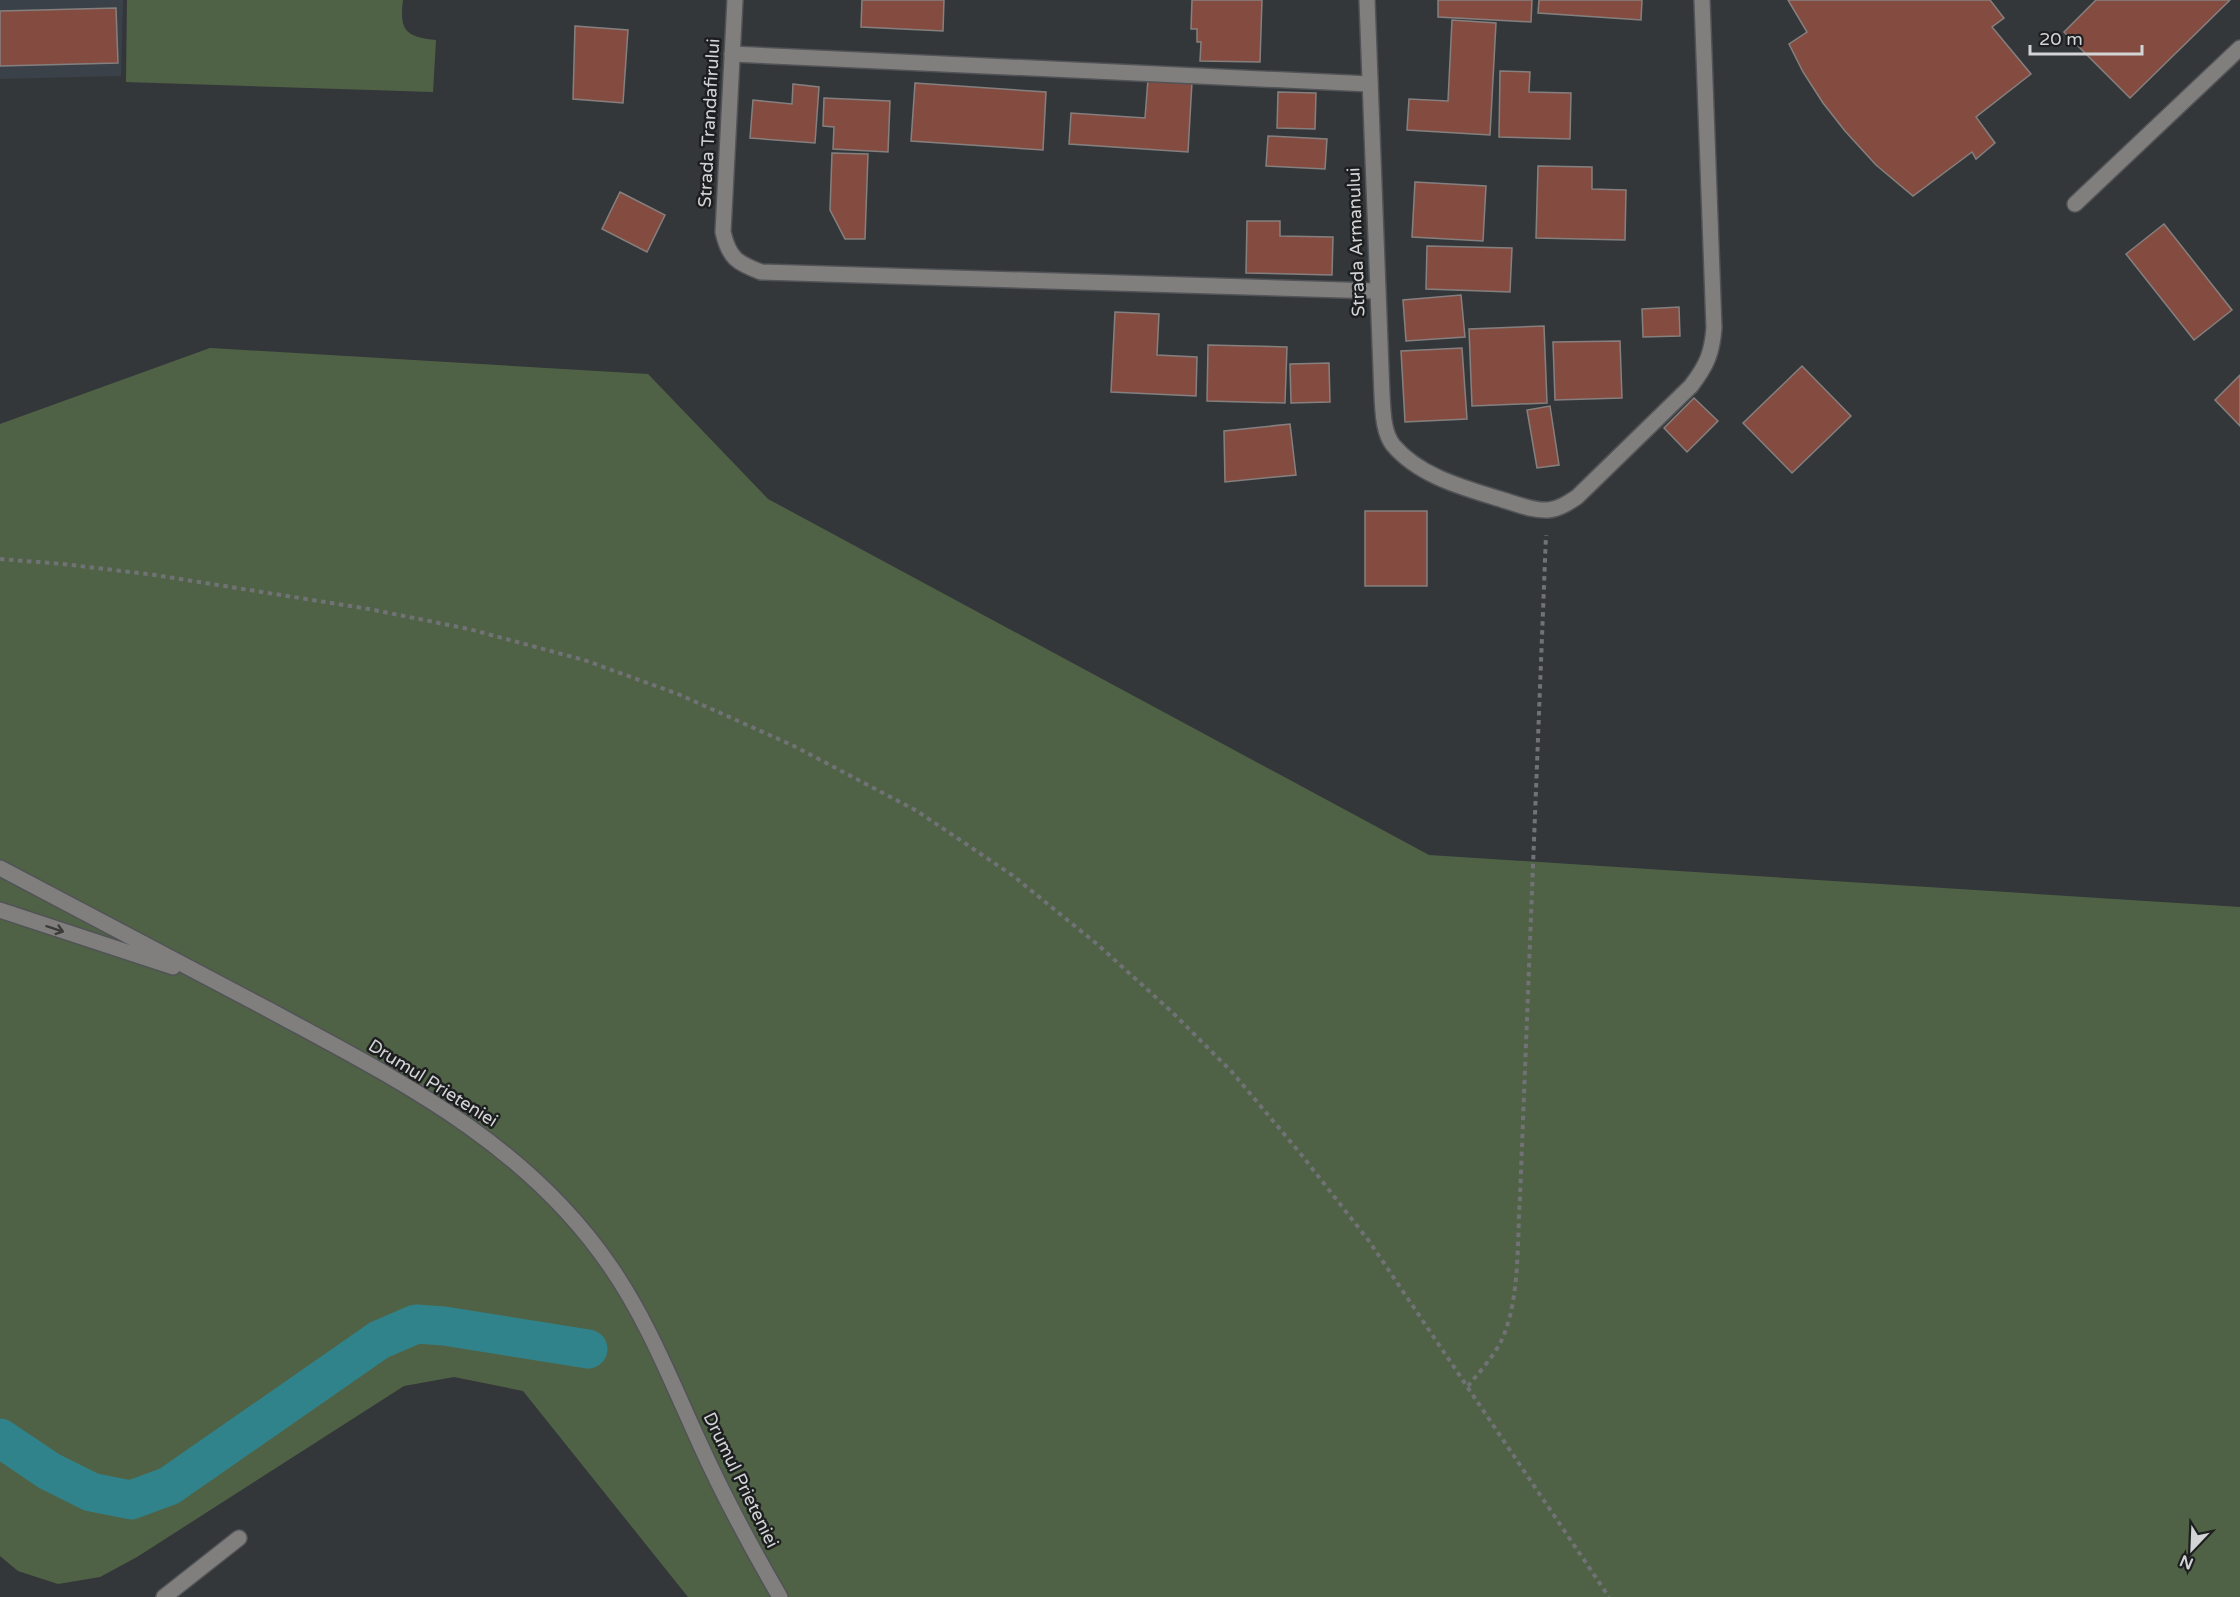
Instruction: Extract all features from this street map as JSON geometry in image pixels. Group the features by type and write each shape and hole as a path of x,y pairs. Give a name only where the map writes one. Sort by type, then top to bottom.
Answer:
{"street":[{"name":"Strada Trandafirului","path":"735,0 723,232 727,248 739,264 761,272 1376,291"},
{"name":"Strada Armanului","path":"1367,0 1376,291 1385,423 1391,442 1404,456 1449,484 1528,508 1547,510"},
{"path":"1547,510 1564,506 1577,497 1691,386 1705,367 1712,347 1714,316 1702,0"},
{"path":"2075,204 2240,48"},
{"path":"732,54 1370,84"},
{"name":"Drumul Prieteniei","path":"0,868 374,1067 447,1110 517,1162 575,1221 610,1266 636,1307 662,1358 721,1490 780,1597"},
{"path":"0,910 210,979"},
{"path":"164,1597 239,1538"}],"path":[{"path":"1468,1386 1487,1362 1505,1333 1514,1297 1520,1197 1547,510"},
{"path":"0,559 155,575 369,609 469,629 584,660 678,694 794,746 917,811 1012,875 1097,944 1171,1011 1232,1072 1300,1153 1369,1241 1609,1597"}],"shaded area":[{"path":"0,0 123,0 121,76 0,79"}],"green space":[{"path":"127,0 403,0 402,19 407,30 418,37 436,40 433,92 126,82"},
{"path":"210,348 648,374 768,499 1429,855 2240,907 2240,1597 688,1597 523,1391 454,1377 404,1386 137,1557 100,1577 58,1584 18,1571 0,1556 0,424"}],"building":[{"path":"862,0 944,0 943,31 861,27"},
{"path":"1192,0 1262,0 1260,62 1200,61 1201,42 1197,42 1197,29 1191,29"},
{"path":"1438,0 1532,0 1531,22 1438,17"},
{"path":"1539,0 1642,0 1641,20 1538,13"},
{"path":"1788,0 1990,0 2004,18 1992,27 2031,74 1976,117 1995,143 1976,159 1972,152 1913,196 1876,165 1845,131 1803,72 1789,44 1807,32"},
{"path":"2096,0 2230,0 2130,98 2064,32"},
{"path":"116,8 118,63 0,66 0,11"},
{"path":"1452,20 1496,23 1490,135 1407,130 1409,99 1448,101"},
{"path":"575,26 628,30 623,103 573,99"},
{"path":"1500,71 1530,72 1529,92 1571,93 1570,139 1499,137"},
{"path":"1148,79 1192,82 1188,152 1069,144 1071,113 1145,118"},
{"path":"915,83 1046,92 1043,150 911,141"},
{"path":"793,84 819,87 815,143 750,138 753,100 792,104"},
{"path":"1278,92 1316,93 1315,129 1277,128"},
{"path":"824,98 890,101 888,152 833,149 834,127 823,126"},
{"path":"1268,136 1327,139 1325,169 1266,166"},
{"path":"832,153 868,154 865,239 845,239 830,210"},
{"path":"1538,166 1592,167 1592,189 1626,190 1625,240 1536,238"},
{"path":"1415,182 1486,186 1483,241 1412,237"},
{"path":"620,192 665,215 647,252 602,229"},
{"path":"1247,221 1280,221 1280,236 1333,237 1332,275 1246,273"},
{"path":"2164,224 2232,310 2194,340 2126,254"},
{"path":"1427,246 1512,248 1510,292 1426,289"},
{"path":"1461,295 1465,337 1406,341 1403,300"},
{"path":"1679,307 1680,336 1643,337 1642,309"},
{"path":"1115,312 1159,314 1157,355 1197,357 1196,396 1111,392"},
{"path":"1544,326 1547,403 1472,406 1469,329"},
{"path":"1620,341 1622,398 1555,400 1553,342"},
{"path":"1208,345 1287,347 1285,403 1207,401"},
{"path":"1462,348 1467,419 1405,422 1401,351"},
{"path":"1329,363 1330,402 1291,403 1290,364"},
{"path":"1802,366 1851,416 1792,473 1743,423"},
{"path":"2240,375 2240,426 2215,400"},
{"path":"1694,398 1718,421 1687,452 1664,428"},
{"path":"1550,406 1559,465 1537,468 1527,410"},
{"path":"1290,424 1296,475 1225,482 1224,431"},
{"path":"1365,511 1427,511 1427,586 1365,586"}],"waterway":[{"path":"0,1438 49,1471 91,1492 131,1500 169,1486 379,1340 416,1324 444,1326 588,1349"}]}
